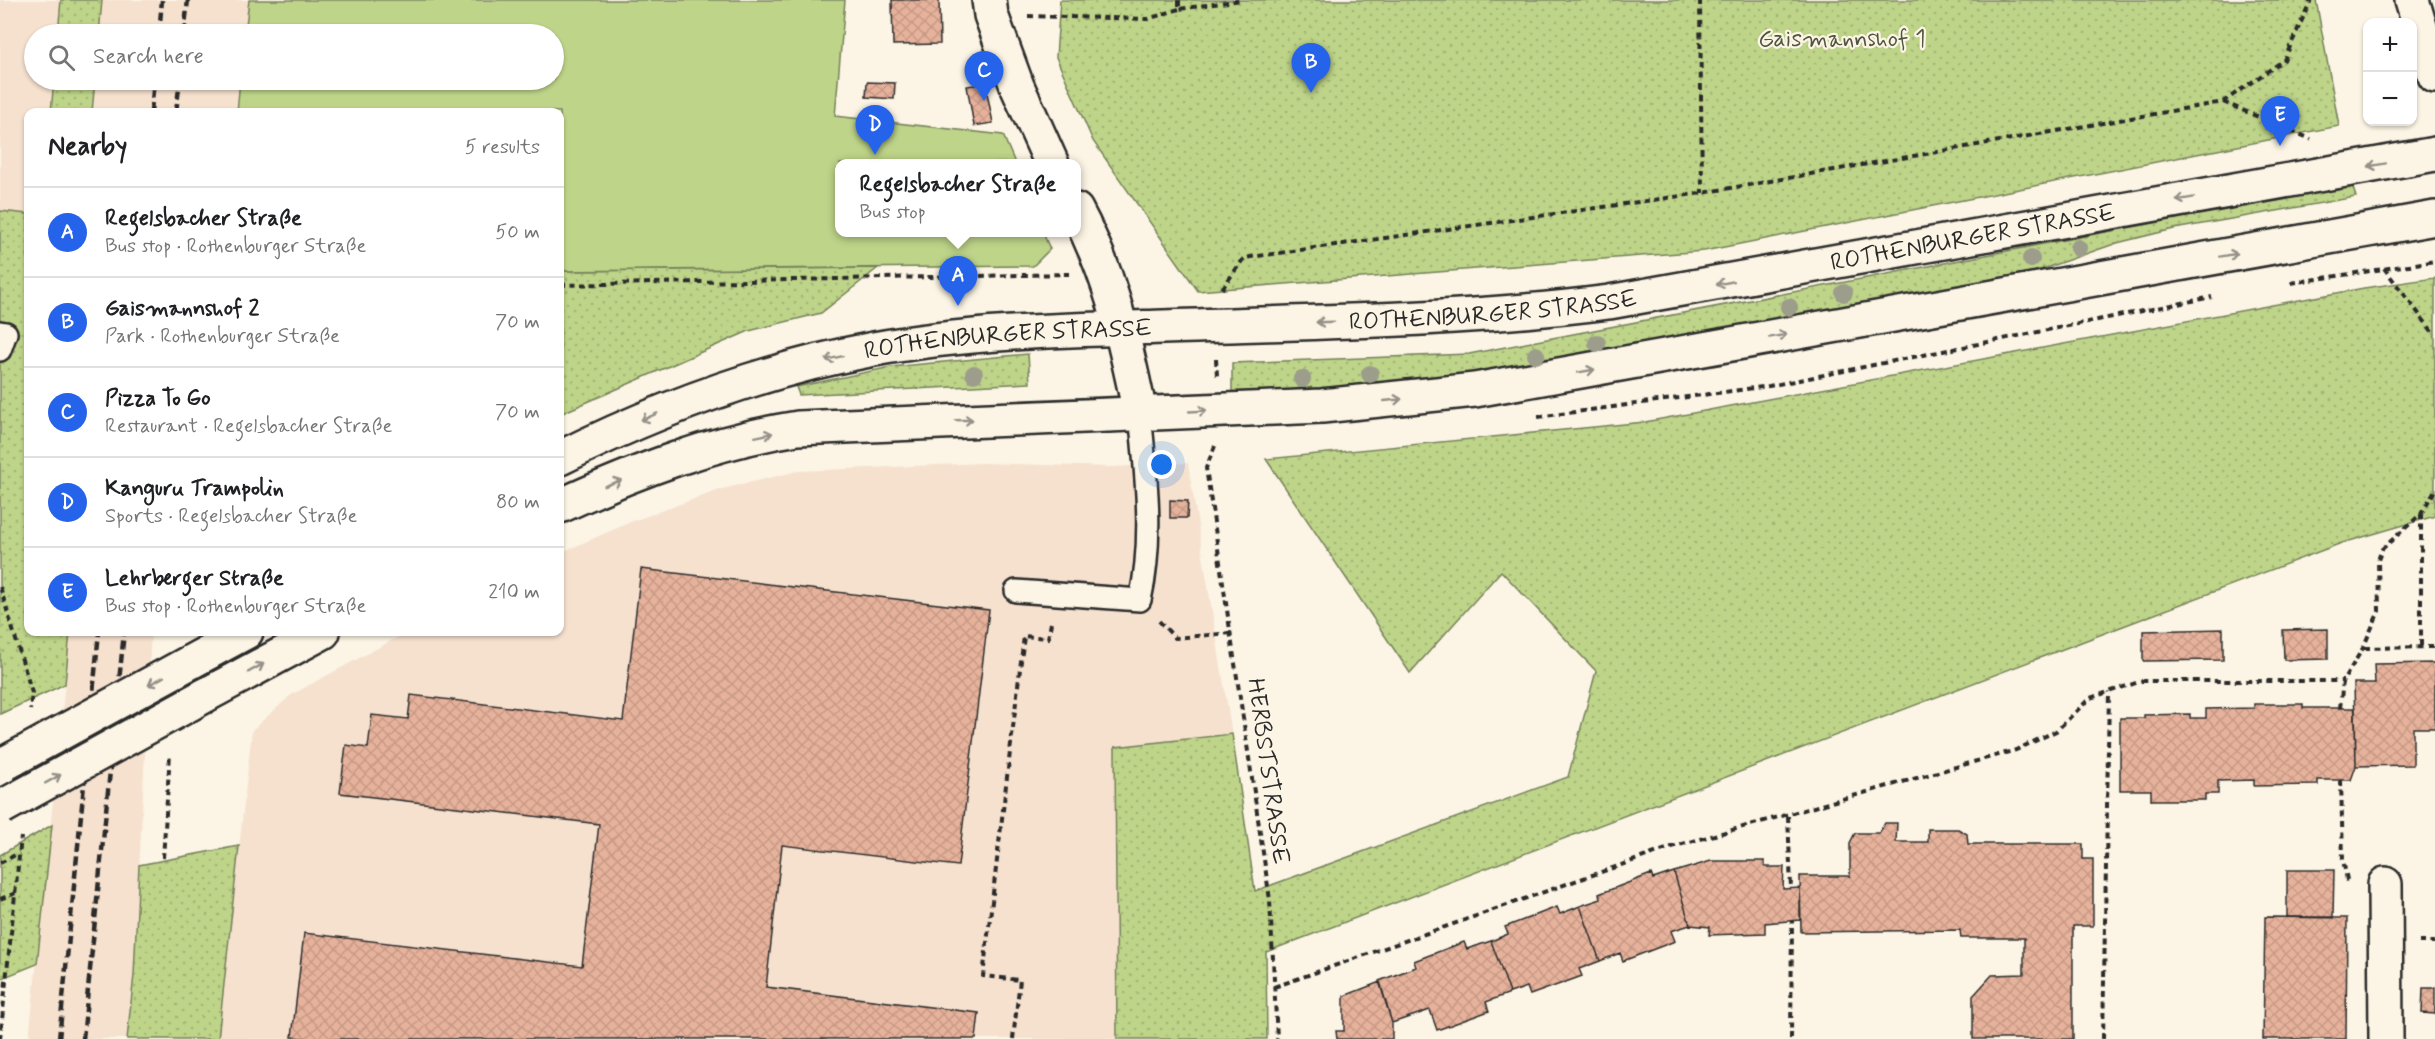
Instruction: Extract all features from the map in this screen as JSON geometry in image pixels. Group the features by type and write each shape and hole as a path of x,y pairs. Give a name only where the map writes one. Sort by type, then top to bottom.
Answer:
{"main road":[{"path":"2412,0 2435,75"},
{"path":"990,7 1017,86 1050,159"},
{"name":"ROTHENBURGER STRASSE","path":"564,456 668,408 807,363 932,340 1122,328 1488,314 1609,302 2435,154"},
{"path":"1081,218 1098,250 1122,328 1140,413"},
{"path":"564,504 679,458 775,432 905,422 1140,413 1218,425 1376,401 1523,383 2435,218"},
{"path":"3,765 239,636"},
{"path":"1,808 316,636"},
{"path":"2385,884 2386,1039"}],"lane":[{"path":"1016,591 1056,596 1140,600 1146,574 1148,544 1140,413"}],"path":[{"path":"1179,0 1179,9"},
{"path":"990,7 1148,19 1179,9 1242,0"},
{"path":"1700,0 1702,193"},
{"path":"1218,425 1216,325 1213,302 1244,258 1702,193 2223,102 2284,60 2310,0"},
{"path":"2223,102 2318,142"},
{"path":"2384,269 2435,334"},
{"path":"564,285 1105,273"},
{"name":"HERBSTSTRASSE","path":"1218,425 1206,468 1270,900 1277,1039"},
{"path":"2340,708 2343,681 2363,648 2379,611 2378,560 2382,549 2421,514 2435,490"},
{"path":"2421,514 2421,647"},
{"path":"1013,1039 1020,980 983,976 1024,636 1048,638 1056,596"},
{"path":"1140,600 1175,639 1231,633"},
{"path":"2363,648 2435,647"},
{"path":"1274,987 1672,847 2016,750 2056,731 2090,698 2142,681 2343,681"},
{"path":"2103,1039 2109,692"},
{"path":"2341,780 2343,860 2347,880 2385,884"},
{"path":"1788,816 1791,888"},
{"path":"0,863 20,853"},
{"path":"0,899 16,893"},
{"path":"1791,1039 1792,920"},
{"path":"0,1039 9,960"}],"shaded area":[{"path":"0,0 61,0 59,24 24,24 24,90 53,90 51,108 24,108 24,214 0,211"},
{"path":"102,0 249,0 246,24 100,24"},
{"path":"94,90 239,90 237,108 92,108"},
{"path":"982,463 1111,467 1188,463 1232,734 1115,747 1117,1039 218,1039 252,730 291,695 400,636 564,636 564,551 633,521 722,489 798,471"},
{"path":"70,636 151,636 134,975 127,1039 29,1039"}],"green space":[{"path":"61,0 102,0 100,24 59,24"},
{"path":"249,0 845,0 835,116 1003,135 1013,159 835,159 835,237 1045,237 1050,249 1033,266 564,271 564,108 237,108 239,90 564,90 564,24 246,24"},
{"name":"Gaismannshof 1","path":"1060,0 2316,0 2339,126 1704,251 1198,291 1093,141 1056,57"},
{"path":"53,90 94,90 92,108 51,108"},
{"path":"2352,185 2356,197 2174,229 2117,243 2037,271 1492,371 1384,384 1232,393 1232,363 1469,354"},
{"path":"0,211 24,214 24,636 70,636 65,684 0,714"},
{"path":"878,268 821,313 749,331 564,412 564,271"},
{"path":"2435,278 2435,516 2339,544 1266,952 1267,1039 1117,1039 1115,747 1232,734 1255,891 1568,777 1596,671 1501,571 1410,673 1266,459 1645,422 2364,288"},
{"path":"1028,354 1030,383 799,395 796,387 891,367"},
{"path":"52,825 37,964 0,979 0,855"},
{"path":"239,846 218,1039 127,1039 134,975 139,865"}],"building":[{"path":"892,0 939,0 940,44 893,45"},
{"path":"867,82 895,83 894,99 866,97"},
{"path":"985,83 993,123 974,126 967,86"},
{"path":"1170,500 1188,501 1187,518 1170,518"},
{"path":"641,569 989,610 958,866 782,845 766,987 979,1013 976,1039 311,1039 292,1037 304,933 582,966 599,824 340,793 346,745 368,748 372,715 408,719 411,695 623,721"},
{"path":"2223,629 2223,660 2143,661 2143,631"},
{"path":"2328,629 2328,659 2284,660 2283,630"},
{"path":"2435,663 2435,728 2413,728 2413,765 2356,766 2354,683 2375,683 2374,664"},
{"path":"2254,704 2303,704 2303,708 2355,708 2356,766 2351,780 2318,780 2318,785 2254,786 2254,780 2218,781 2218,794 2205,794 2205,800 2151,800 2151,790 2120,790 2120,718 2190,714 2190,718 2206,718 2206,709 2254,708"},
{"path":"1885,823 1897,823 1896,842 1928,842 1928,829 1958,829 1967,834 1968,844 2083,844 2083,859 2093,859 2093,926 2073,926 2073,1039 1973,1039 1973,996 1992,975 2024,974 2024,938 1961,938 1960,930 1801,932 1800,876 1850,876 1850,843 1855,833 1879,833"},
{"path":"1711,861 1765,861 1765,867 1784,867 1783,889 1800,888 1800,920 1765,923 1765,933 1709,935 1710,927 1690,925 1674,872"},
{"path":"2287,870 2334,870 2333,917 2287,917"},
{"path":"1674,872 1690,925 1671,931 1675,941 1623,961 1620,953 1600,961 1580,906 1601,899 1599,894 1651,874 1653,879"},
{"path":"1580,906 1600,961 1579,969 1582,976 1530,995 1527,987 1510,993 1491,941 1508,934 1505,927 1557,907 1560,914"},
{"path":"2265,917 2347,918 2346,1039 2263,1039"},
{"path":"1491,941 1510,993 1486,1002 1489,1011 1437,1030 1430,1010 1392,1023 1379,981 1416,967 1414,961 1464,942 1467,949"},
{"path":"1380,982 1392,1023 1392,1039 1337,1039 1336,1031 1344,1031 1344,996"},
{"path":"2423,988 2435,988 2435,1014 2422,1013"}],"railway":[{"path":"160,24 162,0"},
{"path":"185,24 188,0"},
{"path":"151,108 153,90"},
{"path":"176,108 179,90"},
{"path":"59,1039 99,636"},
{"path":"83,1039 124,636"}],"place":[{"name":"Gaismannshof 2","path":"1311,93"},
{"name":"Pizza To Go","path":"984,101"},
{"name":"Lehrberger Straße","path":"2280,146"},
{"name":"Kanguru Trampolin","path":"875,155"},
{"name":"Regelsbacher Straße","path":"958,306"}]}
